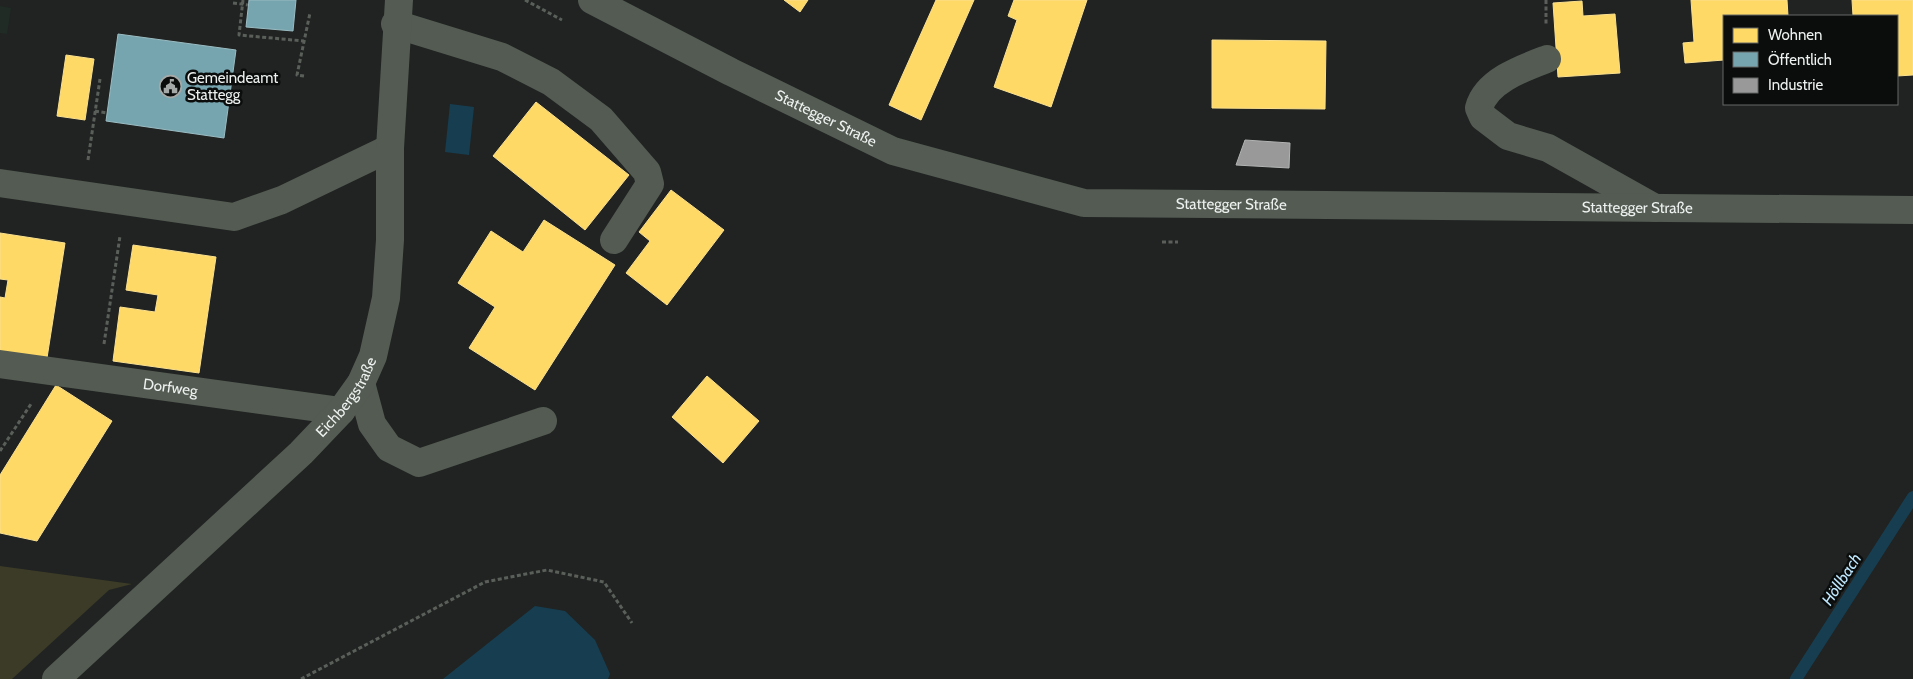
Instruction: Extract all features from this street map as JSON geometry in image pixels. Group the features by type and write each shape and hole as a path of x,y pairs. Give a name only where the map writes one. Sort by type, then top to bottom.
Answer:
{"main road":[{"name":"Stattegger Straße","path":"592,0 731,72 893,151 1084,203 1913,210"}],"street":[{"path":"397,12 502,57 551,82 601,119 648,172 650,184 614,240"},
{"name":"Eichbergstraße","path":"56,679 265,488 342,411 361,383 373,356 386,298 390,240 390,148 397,12"},
{"path":"1547,59 1510,74 1482,97 1479,108 1483,117 1508,136 1548,148 1655,208"},
{"path":"0,183 234,217 282,200 390,148"},
{"name":"Dorfweg","path":"0,364 99,376 342,411"},
{"path":"361,383 372,424 389,448 420,462 543,421"}],"path":[{"path":"243,2 240,35 304,41"},
{"path":"233,3 243,2 248,5"},
{"path":"304,76 297,75 310,13"},
{"path":"83,195 100,79"},
{"path":"95,111 107,113"},
{"path":"99,376 118,256"},
{"path":"0,451 53,371"},
{"path":"301,679 485,582 548,570 604,582 632,622"}],"shaded area":[{"path":"0,6 11,8 7,34 0,33"}],"green space":[{"path":"0,566 132,584 109,590 12,679 0,679"}],"water":[{"path":"450,104 474,107 469,155 445,152"},
{"path":"535,606 565,611 595,640 610,674 608,679 443,679"}],"building: Wohnen":[{"path":"784,0 808,0 800,12"},
{"path":"936,0 974,0 921,120 889,105"},
{"path":"1014,0 1087,0 1051,107 994,87 1017,20 1008,16"},
{"path":"1691,0 1787,0 1788,15 1723,15 1723,60 1685,63 1683,43 1694,42"},
{"path":"1852,0 1913,0 1913,75 1898,76 1898,15 1853,15"},
{"path":"1582,1 1583,16 1615,14 1620,73 1558,77 1553,3"},
{"path":"1212,40 1326,41 1325,109 1212,108"},
{"path":"66,55 94,59 85,120 57,116"},
{"path":"536,102 629,175 585,230 493,156"},
{"path":"671,190 724,230 667,305 626,273 650,241 639,232"},
{"path":"544,220 615,265 535,390 469,348 495,307 458,283 491,231 523,252"},
{"path":"0,233 65,243 47,358 0,352 0,297 5,298 8,280 0,279"},
{"path":"133,245 216,257 199,373 113,361 120,307 155,312 158,295 126,290"},
{"path":"707,376 759,421 723,463 672,417"},
{"path":"56,385 112,421 37,541 0,533 0,475"}],"building: Öffentlich":[{"path":"249,0 296,0 293,31 246,27"},
{"name":"Gemeindeamt Stattegg","path":"118,34 236,50 224,138 106,121"}],"building: Industrie":[{"path":"1245,140 1290,143 1289,168 1236,165"}],"waterway":[{"name":"Höllbach","path":"1796,679 1913,497"}],"place":[{"name":"Gemeindeamt Stattegg","path":"171,87"}]}
